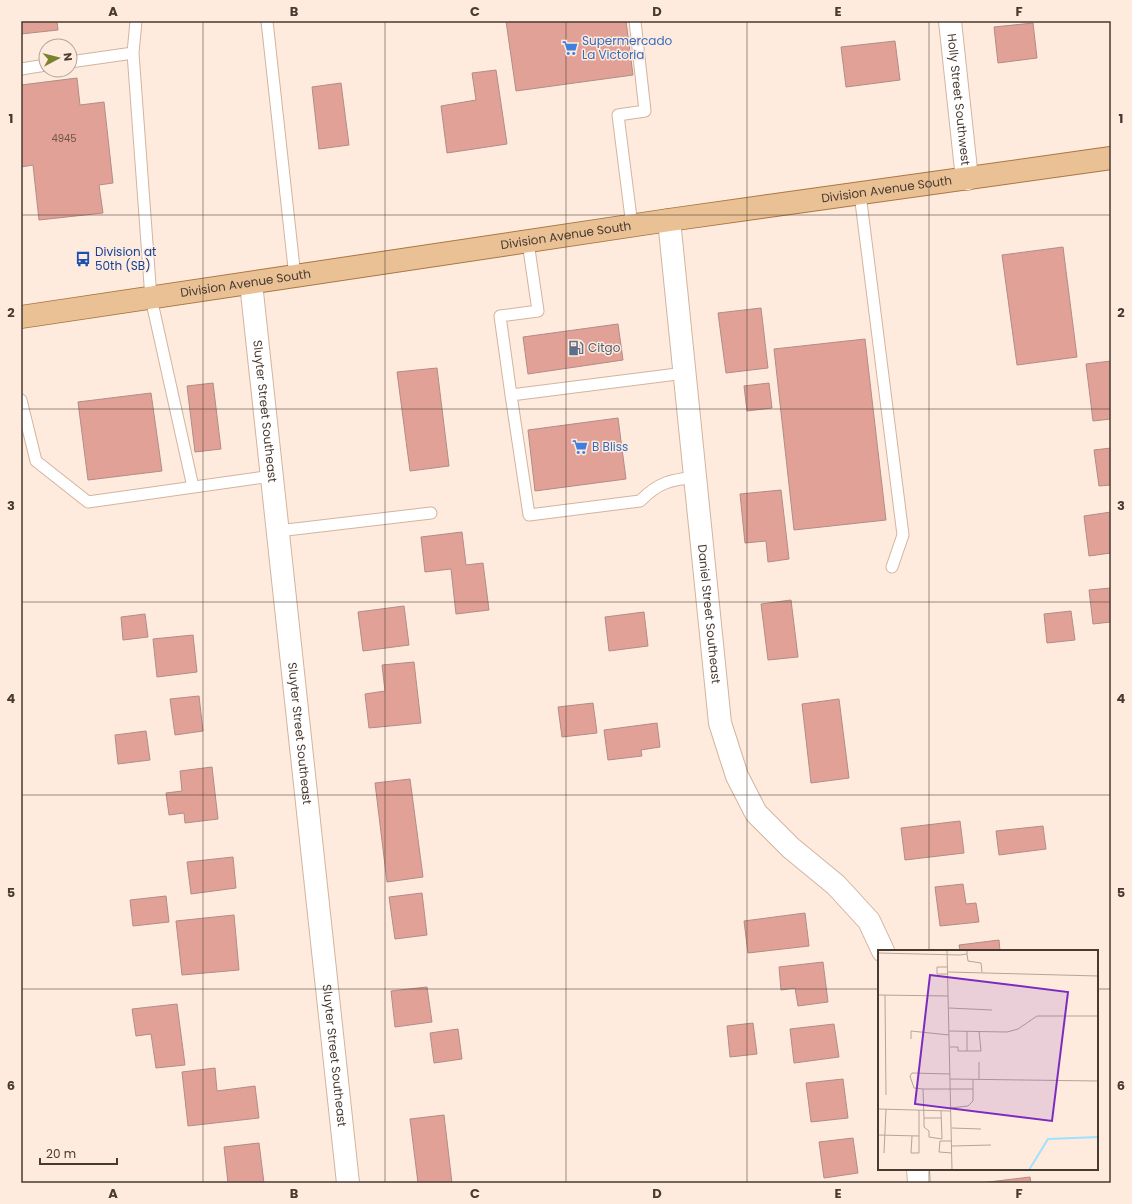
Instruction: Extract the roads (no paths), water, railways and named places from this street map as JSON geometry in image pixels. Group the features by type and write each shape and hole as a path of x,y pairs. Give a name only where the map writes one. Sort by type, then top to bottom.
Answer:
{"main road":[{"name":"Division Avenue South","path":"21,317 669,220 1111,158"}],"street":[{"name":"Holly Street Southwest","path":"950,21 967,179"},
{"name":"Daniel Street Southeast","path":"669,220 720,723 737,776 756,813 791,848 836,885 869,921 883,950"},
{"name":"Sluyter Street Southeast","path":"251,283 348,1183"},
{"path":"918,1170 919,1183"}],"lane":[{"path":"136,21 133,53 151,298 193,487"},
{"path":"267,21 295,277"},
{"path":"632,226 618,115 645,111 635,21"},
{"path":"78,61 133,53"},
{"path":"21,69 38,67"},
{"path":"860,194 903,535 892,567"},
{"path":"528,242 538,311 500,316 529,515 640,501 652,488 670,480 696,477"},
{"path":"511,395 685,373"},
{"path":"21,400 36,461 88,502 272,476"},
{"path":"278,531 431,513"}],"place":[{"name":"Supermercado La Victoria","path":"570,48"},
{"name":"Division at 50th (SB)","path":"83,259"},
{"name":"Citgo","path":"576,348"},
{"name":"B Bliss","path":"580,447"}]}
